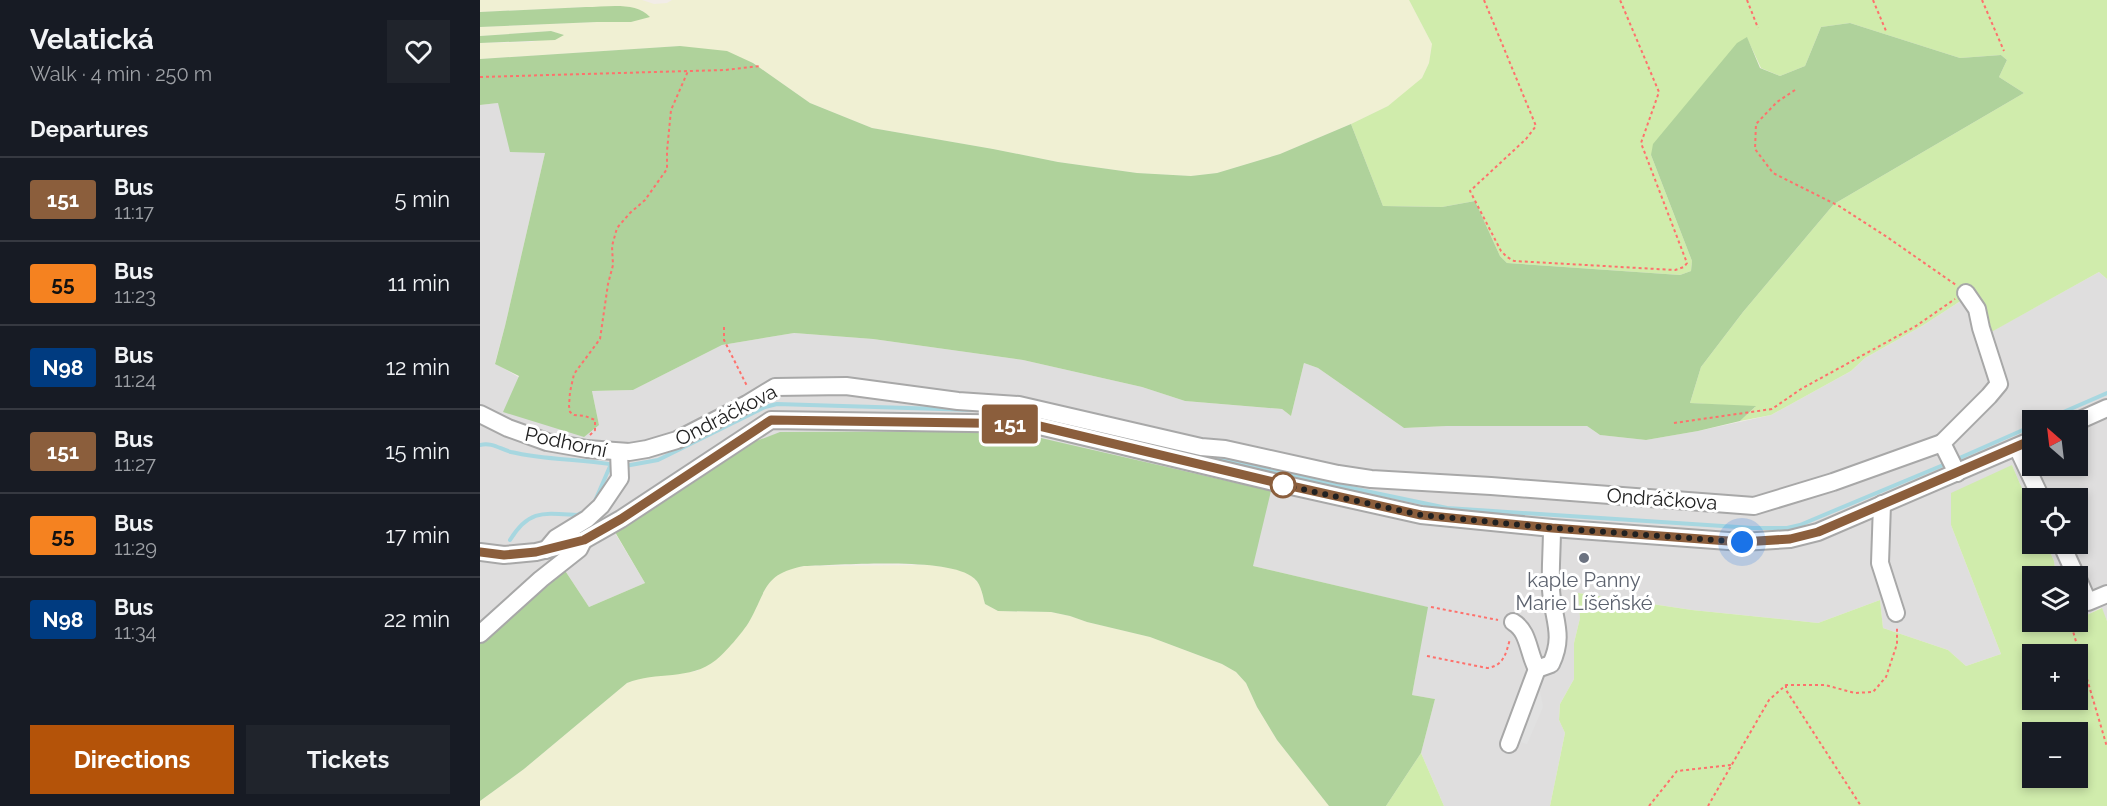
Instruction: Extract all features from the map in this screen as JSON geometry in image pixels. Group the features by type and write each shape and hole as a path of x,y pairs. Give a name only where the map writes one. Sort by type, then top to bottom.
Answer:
{"street":[{"name":"Ondráčkova","path":"480,552 504,555 545,551 584,540 621,519 771,420 958,401 1019,405 1201,447 1226,449 1338,474 1421,515 1552,528 1742,542 1773,541 1806,536 1882,504 1950,459 1989,396 1999,384 1977,309 1960,296"},
{"name":"Ondráčkova","path":"620,462 677,440 767,390 781,386 846,386 894,408 1031,424 1369,491 1491,486 1754,506 1833,482 2022,445"},
{"path":"2088,417 2107,408"},
{"name":"Podhorní","path":"480,414 540,440 593,449 620,462"},
{"path":"545,551 556,538 587,519 601,506 614,488 620,462"},
{"path":"1882,504 1880,563 1896,613"},
{"path":"1537,669 1551,664 1558,651 1558,630 1551,591 1552,528"},
{"path":"480,634 541,579 579,549 584,540"},
{"path":"2088,602 2107,594"},
{"path":"1509,744 1537,669 1530,656 1523,629 1513,622"}],"path":[{"path":"1484,0 1536,126 1526,139 1470,191 1501,250 1514,261 1675,270 1684,267 1687,263 1641,143 1659,93 1620,0"},
{"path":"1747,0 1758,28"},
{"path":"1873,0 1886,31"},
{"path":"1982,0 2004,51"},
{"path":"480,77 725,70 760,66"},
{"path":"593,449 590,436 595,430 596,422 592,418 574,415 570,412 568,401 572,381 574,374 600,339 613,265 612,246 617,228 645,200 667,169 672,110 688,71"},
{"path":"1674,423 1772,409 1801,389 1916,326 1960,296 1887,237 1839,206 1773,173 1755,149 1756,124 1777,102 1795,90"},
{"path":"724,327 724,340 746,385 755,398"},
{"path":"1427,656 1488,668 1497,666 1506,655 1513,622 1431,607"},
{"path":"1708,806 1769,700 1786,685 1825,685 1855,693 1872,692 1886,677 1897,644 1896,613"},
{"path":"2073,632 2107,747"},
{"path":"1786,685 1786,690 1861,806"},
{"path":"1649,806 1677,771 1731,765"}],"shaded area":[{"path":"498,103 545,153 495,363 599,425 592,391 633,390 722,345 794,333 873,339 1023,360 1142,387 1185,401 1282,409 1291,416 1304,363 1318,368 1404,428 1587,426 1600,435 1646,440 1771,415 1851,371 1865,358 1962,300 1987,334 2099,272 2107,279 2107,621 2101,608 2088,614 2088,566 2055,566 2051,554 2088,554 2088,488 2022,488 2012,465 1951,525 2001,654 1966,666 1948,650 1883,628 1880,600 1818,623 1692,610 1579,593 1580,618 1574,643 1574,679 1560,704 1559,720 1565,733 1550,806 1444,806 1421,753 1435,699 1412,695 1427,607 1253,566 615,533 645,583 589,607 562,566 480,637 480,105"},
{"path":"1539,686 1543,707 1527,744 1507,737"}],"green space":[{"path":"480,0 642,0 654,4 667,3 672,0 1409,0 1432,44 1429,63 1422,78 1388,106 1280,154 1217,173 1191,176 1137,173 1058,162 872,128 810,103 753,63 680,46 480,59 480,43 531,42 563,35 551,31 480,36 480,27 631,22 644,11 628,7 586,7 480,12"},
{"path":"1409,0 2107,0 2107,279 2099,272 1986,335 1962,300 1865,358 1851,371 1771,415 1740,421 1755,407 1690,403 1701,367 1743,312 1834,204 2024,93 1999,77 2007,60 2001,55 1960,58 1850,23 1821,27 1805,66 1780,76 1761,68 1747,38 1651,155 1692,261 1691,271 1680,275 1507,263 1500,256 1475,201 1442,207 1383,206 1351,124 1388,106 1422,78 1429,63 1432,44"},
{"path":"611,6 637,9 650,17 631,22 480,27 480,12"},
{"path":"1850,23 1960,58 2001,55 2007,60 1999,77 2024,93 1834,204 1743,312 1701,367 1690,403 1756,406 1740,421 1646,440 1600,435 1587,426 1404,428 1318,368 1304,363 1291,416 1282,409 1185,401 1142,387 1023,360 873,339 794,333 722,345 633,390 592,391 599,425 584,437 503,412 519,376 495,364 545,153 510,152 498,103 480,105 480,59 680,46 727,51 753,63 810,103 872,128 1058,162 1137,173 1191,176 1217,173 1280,154 1351,124 1383,206 1442,207 1475,201 1500,256 1507,263 1680,275 1691,271 1692,261 1651,155 1653,144 1737,43 1747,37 1760,68 1780,76 1805,66 1821,27"},
{"path":"551,31 564,35 555,40 480,43 480,36"},
{"path":"1011,431 1271,491 1253,566 1428,607 1412,695 1435,699 1421,753 1386,806 1329,806 1277,740 1257,707 1246,683 1236,672 1222,664 1150,637 1070,616 1051,612 998,611 985,604 979,585 971,576 957,570 916,564 804,566 781,574 768,585 743,631 716,660 695,671 649,677 627,683 524,769 480,801 480,637 562,566 589,607 645,583 615,532 746,445 780,432"},
{"path":"2012,465 2022,488 2022,554 2051,554 2055,566 2022,566 2022,632 2088,632 2088,614 2102,608 2107,621 2107,806 1550,806 1565,733 1559,720 1560,704 1574,679 1574,643 1580,618 1578,593 1692,610 1818,623 1880,600 1883,628 1948,650 1966,666 2001,654 1951,525 1951,493"},
{"path":"931,565 961,570 972,576 980,585 985,604 998,611 1051,612 1070,616 1150,637 1222,664 1236,672 1246,683 1257,707 1277,740 1329,806 480,806 480,801 524,769 627,683 642,677 697,671 748,624 766,587 777,574 786,569 804,566"},
{"path":"1421,753 1444,806 1386,806"}],"waterway":[{"path":"2068,410 2107,393"},
{"path":"625,466 658,460 765,407 777,404 973,410"},
{"path":"1007,412 1029,416"},
{"path":"1955,460 2022,430"},
{"path":"480,445 492,445 511,452 537,457 615,465"},
{"path":"1204,455 1447,508 1753,528 1787,528 1800,525 1948,463"},
{"path":"595,501 611,464"},
{"path":"510,540 524,523 538,515 577,515 581,513"}],"bus line":[{"name":"151","path":"480,552 504,555 545,551 584,540 621,519 771,420 1031,424 1421,515 1552,528 1742,542 1798,538 1818,532 2022,444"}],"place":[{"name":"kaple Panny Marie Líšeňské","path":"1584,558"}],"route":[{"path":"1283,485 1421,515 1552,528 1742,542"}]}
